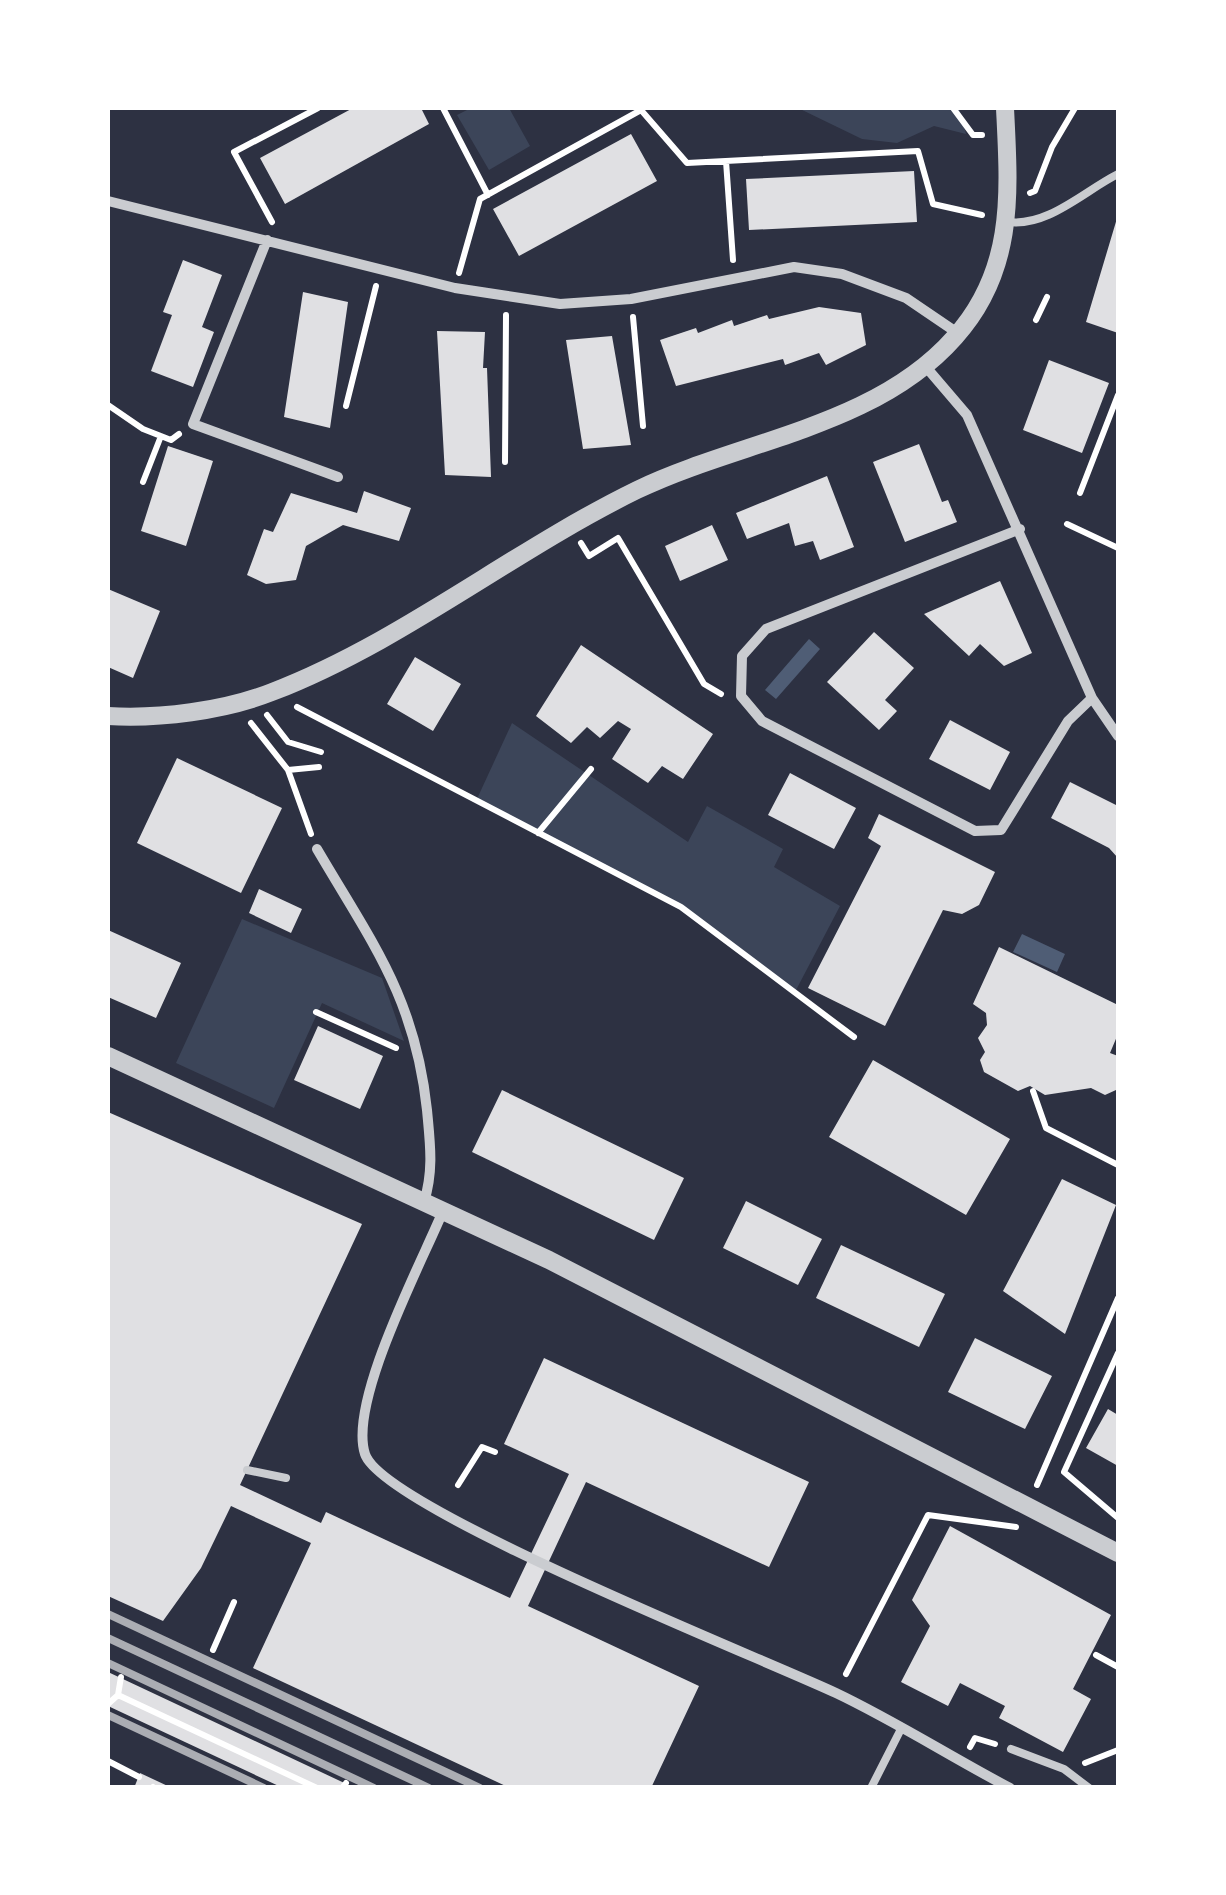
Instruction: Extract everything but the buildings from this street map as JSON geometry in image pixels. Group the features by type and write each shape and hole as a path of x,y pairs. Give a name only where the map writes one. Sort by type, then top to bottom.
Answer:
{"street":[{"path":"108,716 236,704 270,693 342,662 640,488 895,389 926,367 959,334 982,298 1008,222 1005,108"},
{"path":"108,201 380,271 507,298 560,304 631,298 794,267 842,274 906,298 959,334"},
{"path":"272,241 194,424 338,477"},
{"path":"926,367 967,416 1020,528 1092,698 1118,736"},
{"path":"1020,528 766,629 742,656 741,696 762,721 975,831 1001,830 1068,721 1092,698"},
{"path":"317,849 393,977 412,1023 420,1058 432,1174 424,1202"},
{"path":"108,1056 583,1278 1118,1553"},
{"path":"442,1210 367,1394 362,1443 372,1468 440,1514 836,1693 1010,1788"}],"lane":[{"path":"1008,222 1026,224 1047,216 1118,174"},
{"path":"247,1470 286,1478"},
{"path":"871,1788 901,1729"},
{"path":"1011,1749 1064,1769 1089,1788"}],"path":[{"path":"272,241 276,231 234,152 318,108"},
{"path":"443,108 488,194"},
{"path":"954,108 973,135 984,135"},
{"path":"1028,193 1035,191 1052,146 1075,108"},
{"path":"455,288 480,199 641,110 686,162 918,151 932,204 986,216"},
{"path":"726,162 734,277"},
{"path":"346,406 380,271"},
{"path":"1036,320 1046,297"},
{"path":"505,462 507,298"},
{"path":"631,298 643,426"},
{"path":"1080,493 1118,395"},
{"path":"108,405 171,440 194,424"},
{"path":"143,482 161,436"},
{"path":"1066,524 1118,548"},
{"path":"588,556 618,538 704,684 728,698 741,696"},
{"path":"270,693 681,908 854,1036"},
{"path":"267,715 288,742 321,752"},
{"path":"248,720 288,770 317,849"},
{"path":"288,770 320,767"},
{"path":"538,833 591,769"},
{"path":"316,1012 420,1058"},
{"path":"1034,1091 1046,1128 1118,1165"},
{"path":"1035,1488 1118,1298"},
{"path":"1118,1353 1064,1472 1118,1518"},
{"path":"458,1485 482,1447 495,1452"},
{"path":"846,1674 928,1515 1014,1529 1018,1522"},
{"path":"213,1650 234,1602"},
{"path":"1096,1654 1118,1667"},
{"path":"108,1704 118,1695 122,1678"},
{"path":"118,1695 318,1788"},
{"path":"969,1748 975,1738 986,1741"},
{"path":"108,1761 138,1777"}],"shaded area":[{"path":"471,108 509,108 530,146 489,170 457,115"},
{"path":"798,108 959,108 966,134 934,126 897,143 862,139"},
{"path":"809,639 820,649 776,699 765,690"},
{"path":"512,723 688,842 707,806 783,849 774,867 840,906 795,992 681,907 476,801"},
{"path":"242,919 382,978 404,1041 322,1003 274,1108 176,1063"},
{"path":"1022,934 1065,954 1057,972 1013,952"}],"railway":[{"path":"108,1614 480,1788"},
{"path":"108,1638 429,1788"},
{"path":"108,1663 374,1788"},
{"path":"108,1715 264,1788"}]}
